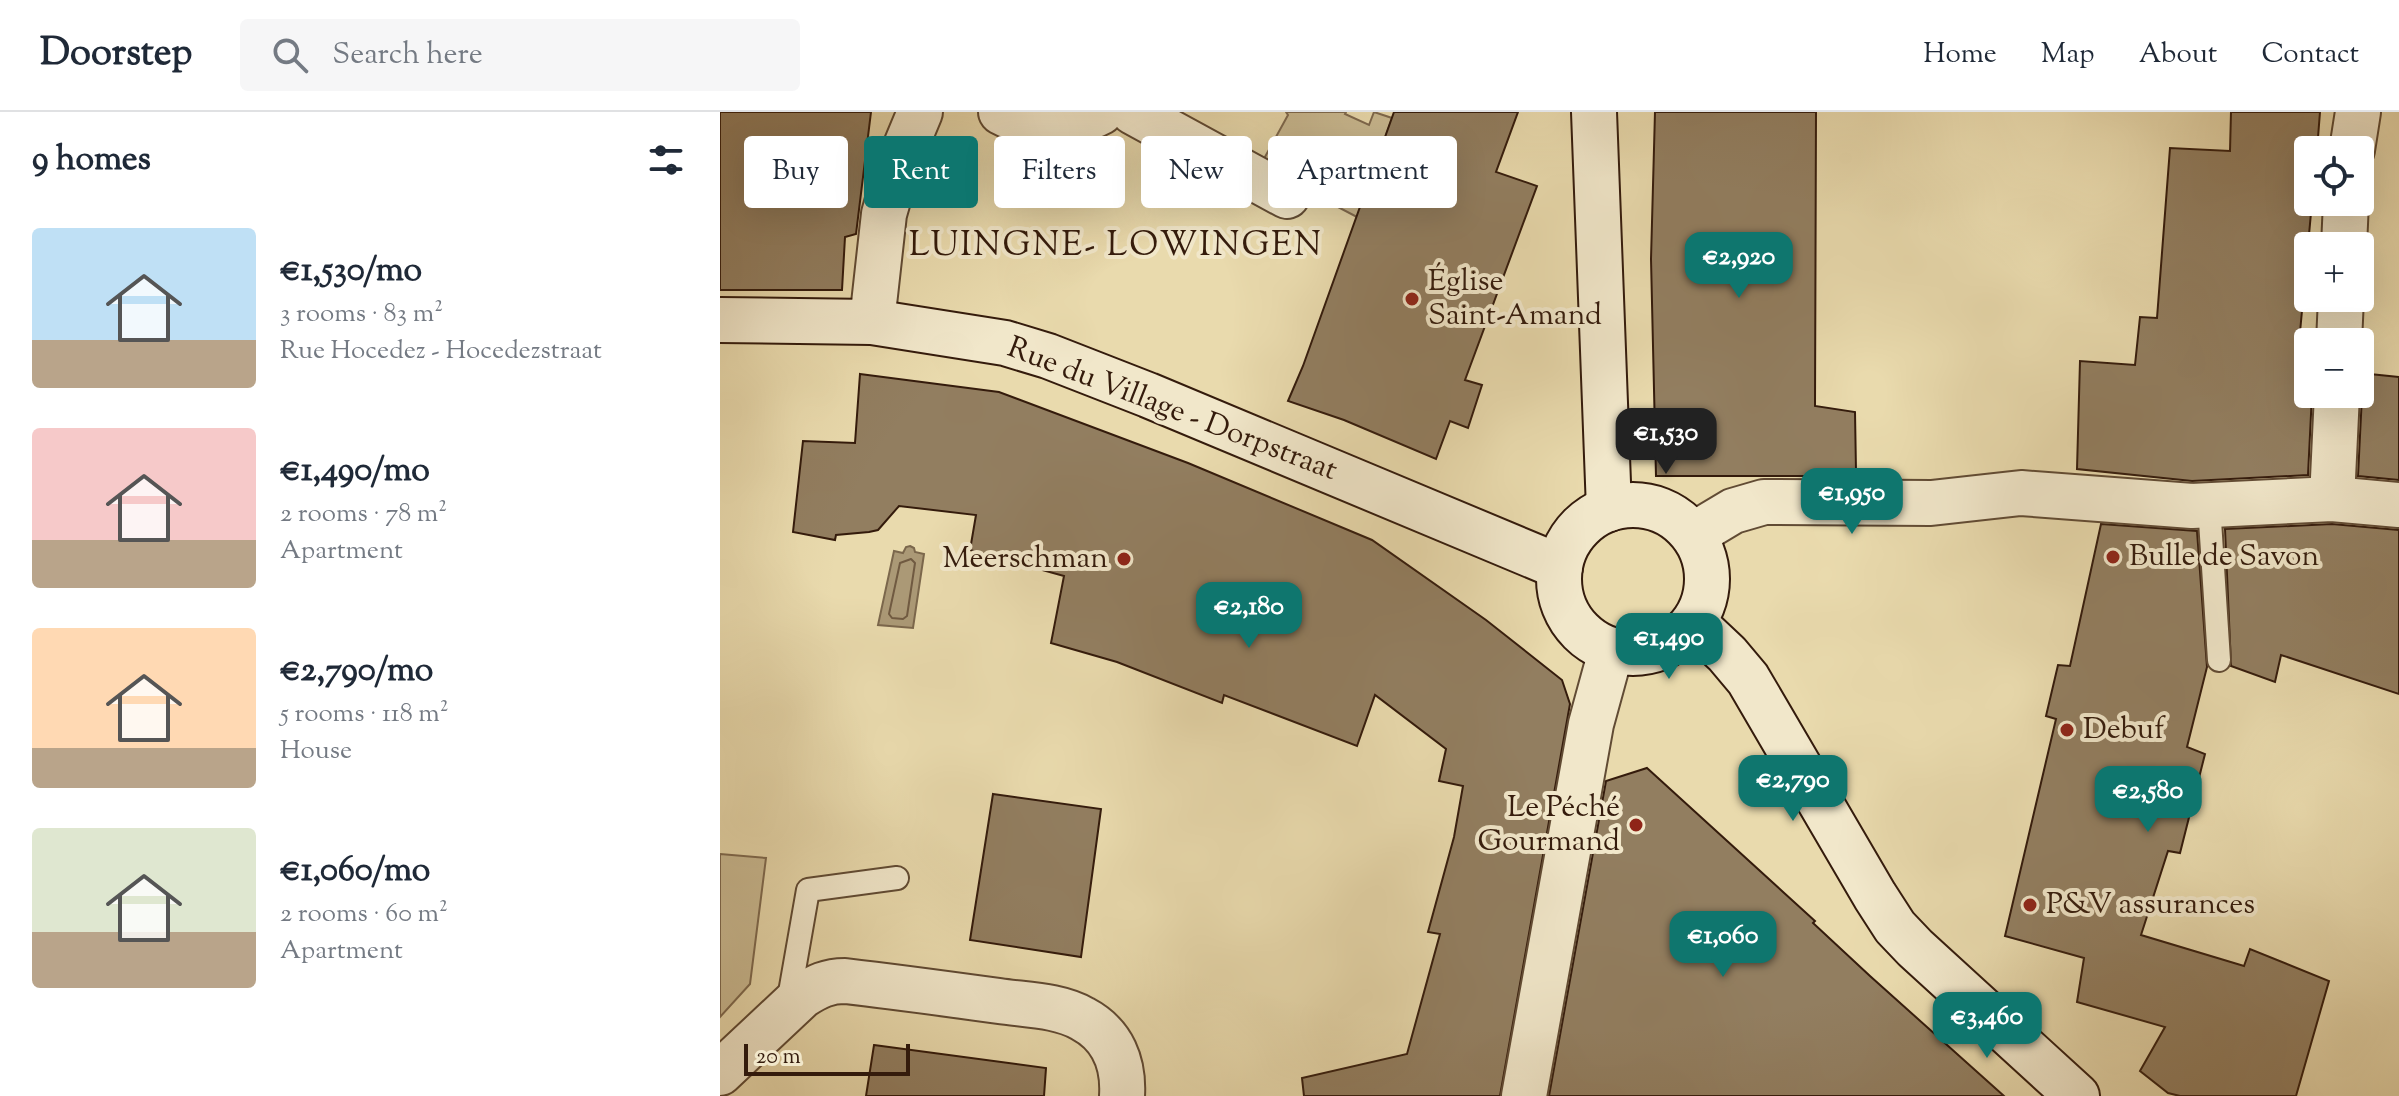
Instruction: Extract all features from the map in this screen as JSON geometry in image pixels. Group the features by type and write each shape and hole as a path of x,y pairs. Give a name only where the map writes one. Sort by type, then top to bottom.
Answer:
{"street":[{"path":"872,322 884,214 898,165 920,112"},
{"path":"1001,112 1016,120 1062,125 1087,120 1101,112"},
{"path":"1133,112 1268,186"},
{"path":"1594,112 1609,509"},
{"path":"2354,136 2358,112"},
{"name":"Rue du Village - Dorpstraat","path":"720,320 872,322 1005,343 1048,356 1246,435 1560,567"},
{"path":"2332,499 2336,408"},
{"path":"1693,535 1733,511 1764,502 1931,503 2021,493 2209,505 2332,499 2399,505"},
{"path":"1632,504 1655,508 1676,519 1693,535 1708,572 1705,598 1694,623 1671,644 1657,650 1626,654 1611,651 1587,638 1569,619 1560,594 1563,554 1576,531 1596,514 1632,504"},
{"path":"1694,623 1748,679 1895,927 1941,973 2077,1096"},
{"path":"1524,1096 1591,724 1611,651"},
{"path":"720,1073 787,1009 817,986 830,981 845,981 1066,1012 1082,1018 1111,1042 1123,1073 1122,1096"}],"lane":[{"path":"2209,505 2219,660"},
{"path":"787,1009 808,890 897,878"}],"shaded area":[{"path":"1286,112 1346,112 1369,125 1374,112 1392,118 1386,136 1276,136 1288,115"},
{"path":"1268,151 1268,170 1260,166"},
{"path":"1340,208 1360,208 1357,217"},
{"path":"720,854 766,858 750,984 720,1017"}],"water":[{"path":"910,546 915,552 924,554 913,628 878,625 894,551 903,553"}],"building":[{"path":"720,112 871,112 868,136 864,136 864,169 856,234 845,237 842,290 720,290"},
{"name":"Église Saint-Amand","path":"1394,112 1518,112 1496,172 1537,186 1465,380 1482,385 1468,428 1450,421 1436,459 1344,420 1288,401 1360,208 1457,208 1457,136 1385,136"},
{"path":"1655,112 1816,112 1815,406 1855,412 1856,471 1804,476 1656,476 1651,259"},
{"path":"2231,112 2320,112 2318,136 2294,136 2294,216 2311,216 2309,232 2294,232 2294,312 2302,312 2300,328 2294,328 2294,408 2311,408 2308,475 2192,481 2077,469 2080,361 2135,365 2140,317 2157,318 2170,148 2230,151"},
{"path":"860,374 999,392 1188,463 1372,540 1486,620 1562,680 1570,704 1500,1096 1304,1096 1302,1078 1407,1054 1440,934 1428,932 1454,837 1463,786 1439,781 1446,749 1375,695 1357,746 1224,695 1222,703 1117,662 1051,643 1064,576 970,550 976,515 899,506 878,530 836,535 835,540 793,532 803,441 855,443"},
{"path":"2374,374 2399,377 2399,480 2358,476 2361,408 2374,408"},
{"path":"2101,524 2197,531 2207,667 2187,747 2205,754 2180,853 2168,851 2141,935 2244,966 2250,949 2329,981 2296,1096 2180,1096 2168,1093 2140,1071 2165,1027 2077,1002 2084,958 2005,936 2056,719 2046,716 2058,665 2070,666"},
{"path":"2332,524 2399,530 2399,694 2281,655 2275,682 2231,666 2225,529"},
{"path":"1647,768 2004,1096 1549,1096 1606,781"},
{"path":"993,794 1101,809 1081,957 970,940"},
{"path":"874,1045 1046,1068 1044,1096 866,1096"}],"place":[{"name":"Église Saint-Amand","path":"1412,299"},
{"name":"Bulle de Savon","path":"2113,557"},
{"name":"Meerschman","path":"1124,559"},
{"name":"Debuf","path":"2067,730"},
{"name":"Le Péché Gourmand","path":"1636,825"},
{"name":"P&V assurances","path":"2030,905"}],"district":[{"name":"LUINGNE- LOWINGEN","path":"1116,246"}]}
